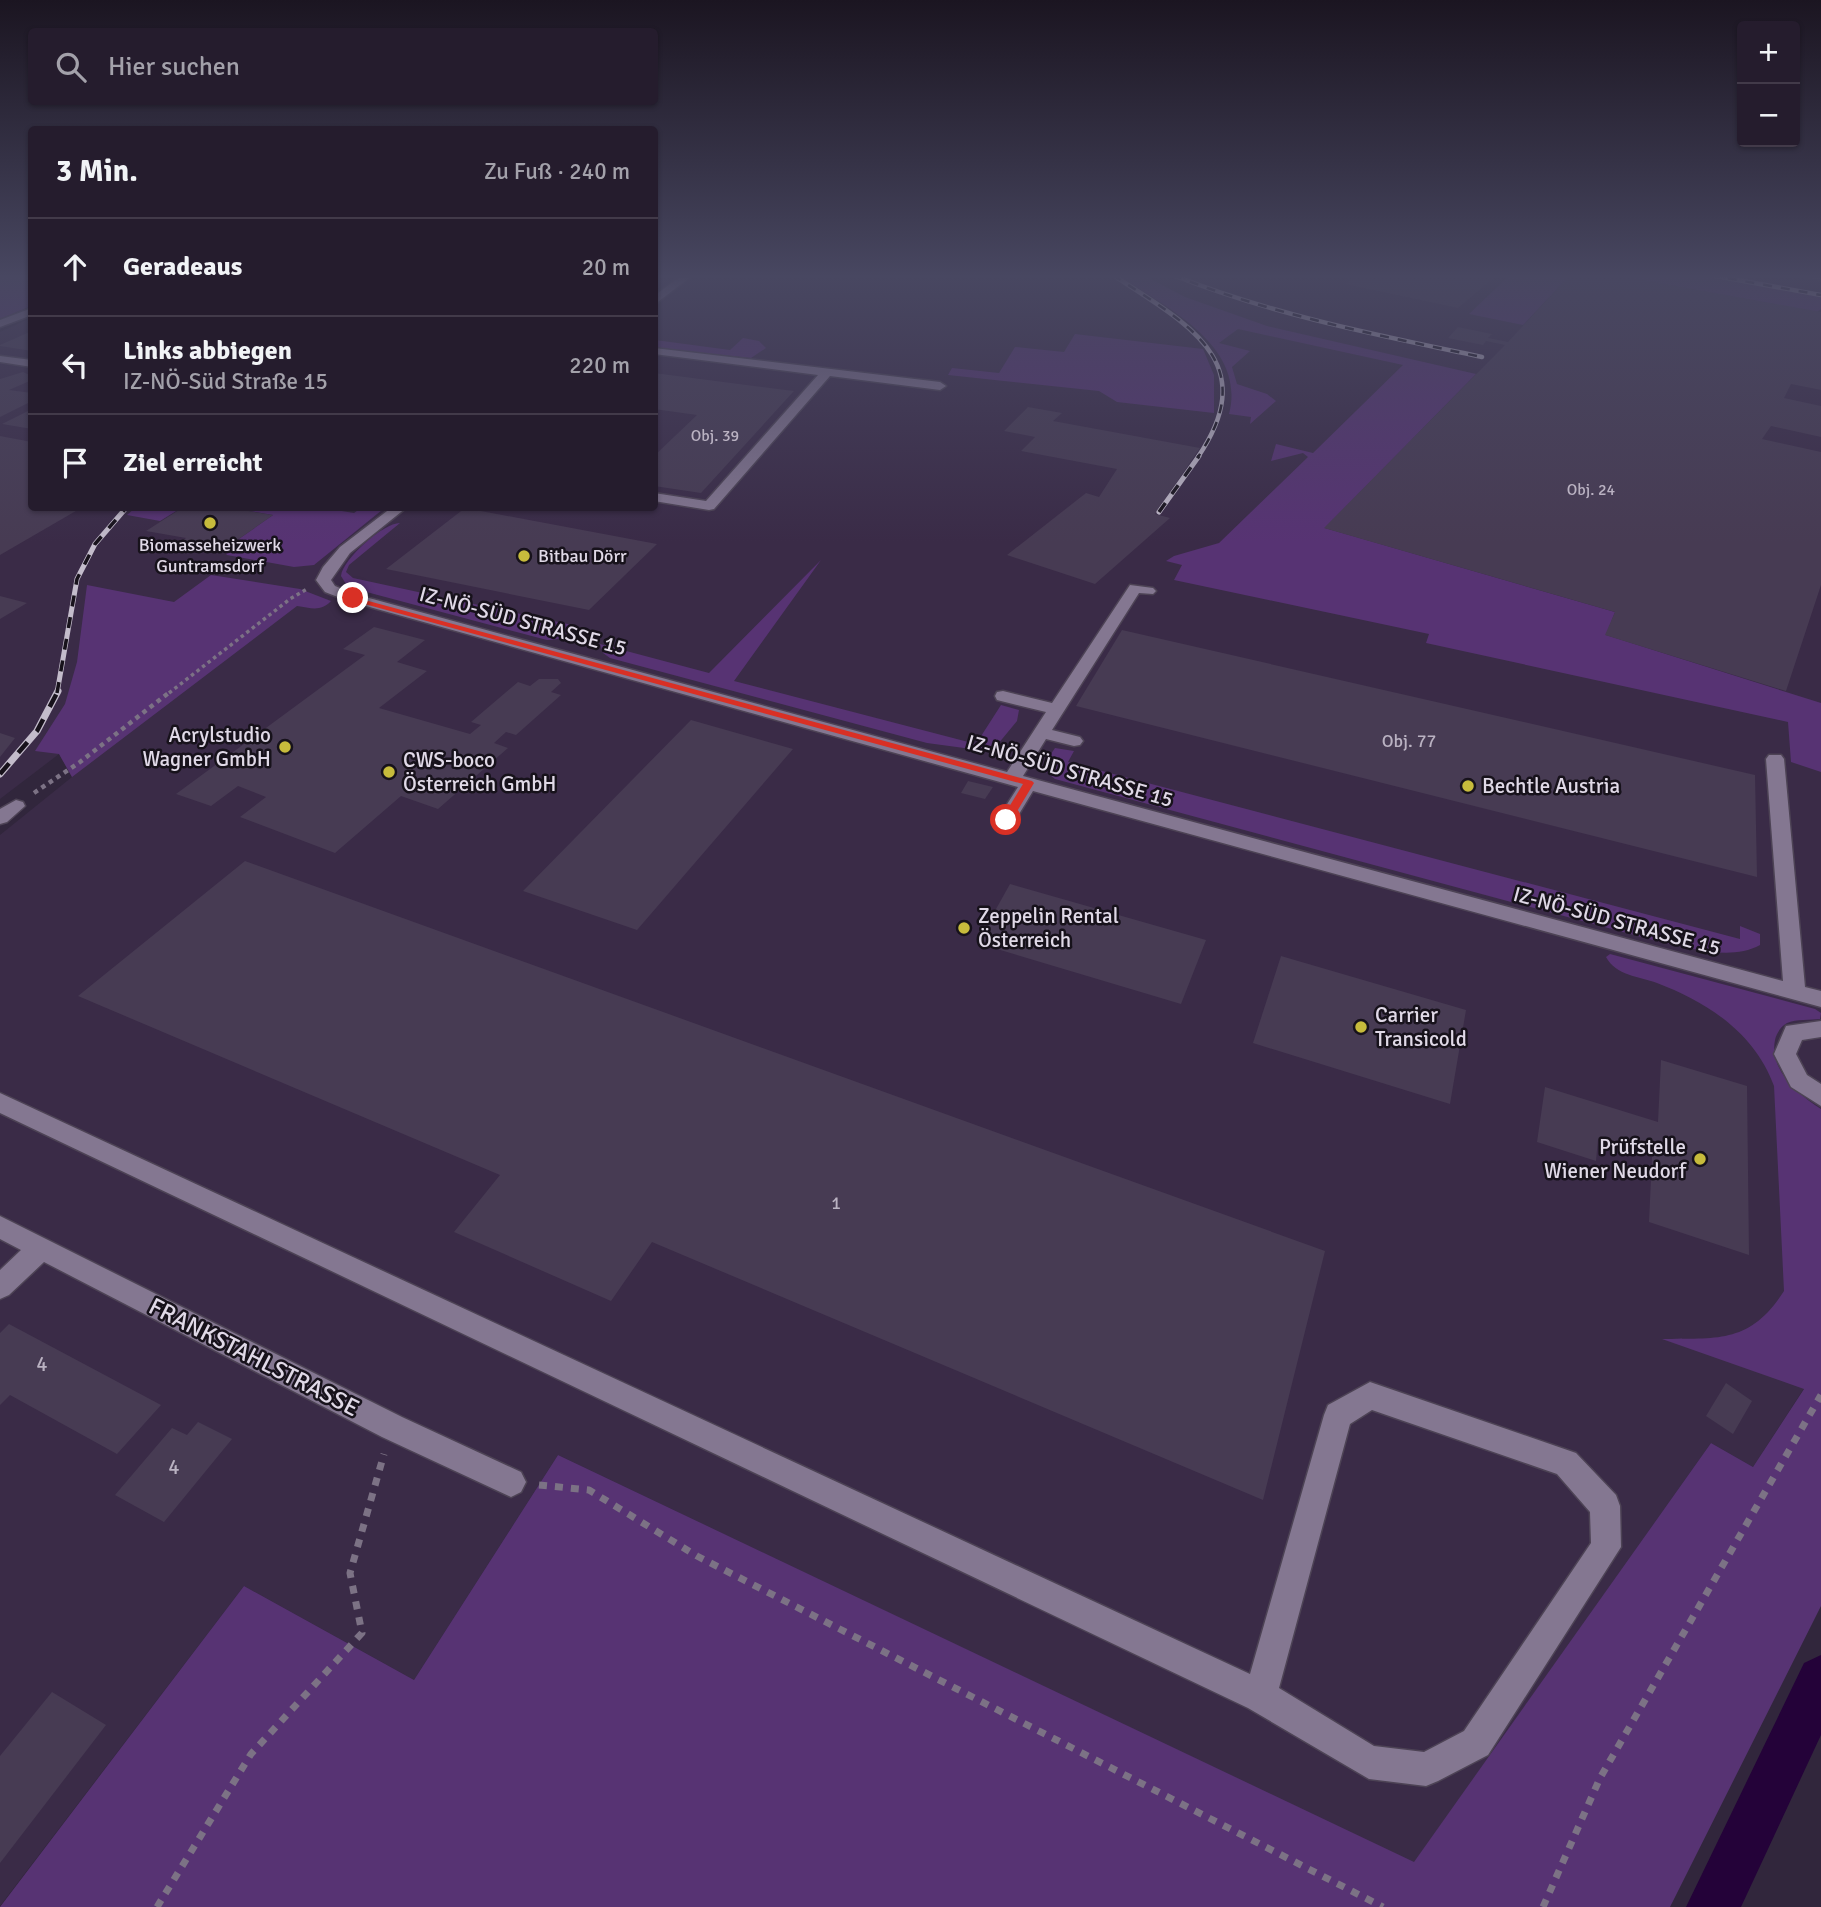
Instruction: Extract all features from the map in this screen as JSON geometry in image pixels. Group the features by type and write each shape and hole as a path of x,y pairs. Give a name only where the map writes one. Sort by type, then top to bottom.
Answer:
{"street":[{"path":"761,364 940,386"},
{"path":"658,498 709,506 827,372"},
{"path":"325,575 339,556 396,511"},
{"name":"IZ-NÖ-SÜD STRASSE 15","path":"325,575 330,589 353,598 1821,999"},
{"path":"1006,820 1041,733 1135,588 1148,591"},
{"path":"1003,696 1057,709"},
{"path":"1041,733 1074,741"},
{"path":"1775,759 1795,992"},
{"path":"0,818 16,806"},
{"path":"1821,1029 1794,1032 1785,1054 1799,1081 1821,1097"},
{"path":"0,1102 1260,1696 1369,1762 1426,1769 1476,1743 1606,1547 1605,1506 1566,1463 1370,1396 1338,1415 1260,1696"},
{"name":"FRANKSTAHLSTRASSE","path":"0,1227 392,1427 511,1482"},
{"path":"0,1287 41,1248"}],"path":[{"path":"16,806 80,762 290,599 325,575"},
{"path":"1543,1907 1600,1778 1821,1395"},
{"path":"157,1907 251,1754 362,1633 350,1573 392,1427"},
{"path":"511,1482 589,1490 697,1556 1383,1907"}],"shaded area":[{"path":"0,364 28,364 28,511 658,511 658,364 1821,364 1821,1362 1753,1467 1711,1443 1414,1863 558,1455 414,1680 244,1586 0,1906 0,835 72,777 59,754 0,799"},
{"path":"1005,364 1209,364 1214,375 1214,413 1117,402 1099,391 948,375 952,368 999,373"},
{"path":"1224,364 1235,364 1232,367 1237,384 1267,394 1276,401 1250,424 1251,417 1229,414 1231,390"},
{"path":"1398,364 1432,364 1476,374 1325,528 1615,612 1606,635 1821,703 1821,772 1791,762 1788,722 1426,643 1429,634 1174,580 1182,565 1166,561 1174,556 1219,543 1308,457 1303,453 1271,461 1276,444 1313,453 1403,365"},
{"path":"132,511 176,511 160,521 127,515"},
{"path":"250,511 381,511 314,565 294,567 227,555 223,550 273,515"},
{"path":"400,523 349,565 346,572 353,578 577,626 564,637 547,640 359,590 346,584 341,576 343,569 356,552 374,535"},
{"path":"821,560 734,681 976,744 1001,705 1019,710 1017,721 998,744 986,749 927,743 610,658 603,653 600,644 709,673"},
{"path":"211,575 300,589 331,601 320,608 297,606 72,777 59,754 35,751 65,704 77,662 87,585 174,602"},
{"path":"1055,748 1074,751 1068,762 1740,939 1740,926 1760,934 1760,945 1749,950 1724,953 1660,942 1055,779 1046,772 1044,764"},
{"path":"1610,954 1815,1009 1821,1013 1820,1019 1785,1024 1776,1035 1774,1051 1776,1061 1787,1080 1821,1109 1821,1606 1670,1907 0,1907 244,1586 414,1680 558,1455 1414,1862 1711,1443 1753,1467 1804,1389 1662,1339 1700,1339 1745,1329 1758,1321 1784,1291 1774,1086 1755,1050 1727,1022 1676,991 1622,972 1606,957"}],"building":[{"path":"1486,364 1821,364 1821,390 1791,384 1784,398 1821,406 1821,437 1771,426 1762,439 1821,452 1821,585 1786,691 1605,635 1615,612 1324,528"},
{"path":"23,372 28,374 28,382 9,390 28,392 28,403 0,417 0,379"},
{"path":"658,374 794,391 701,493 658,487 658,452 697,415 658,410"},
{"path":"1028,407 1062,413 1053,421 1200,448 1155,514 1170,518 1095,584 1007,555 1086,493 1099,497 1117,469 1021,451 1035,437 1004,431"},
{"path":"28,411 28,428 2,424"},
{"path":"0,436 28,441 28,511 76,511 0,555"},
{"name":"Biomasseheizwerk Guntramsdorf","path":"177,511 248,511 273,515 223,550 179,543 186,538 146,531"},
{"name":"Bitbau Dörr","path":"461,511 481,511 657,544 589,610 386,569"},
{"path":"0,596 27,603 0,619"},
{"name":"CWS-boco Österreich GmbH","path":"374,627 425,640 397,662 427,671 379,708 470,734 481,725 471,722 518,682 530,686 539,679 558,679 561,683 551,692 561,695 516,735 506,732 494,743 508,748 438,809 401,796 335,853 240,817 266,797 238,786 211,806 176,794 365,655 343,649"},
{"path":"1122,630 1755,775 1757,877 1076,706"},
{"path":"691,720 793,749 637,930 523,891"},
{"path":"0,733 15,738 0,757"},
{"path":"968,781 993,787 985,799 961,793"},
{"path":"245,861 1325,1251 1263,1500 652,1242 611,1301 454,1232 500,1175 78,996"},
{"path":"1010,884 1206,940 1181,1004 977,943"},
{"name":"Carrier Transicold","path":"1281,956 1466,1010 1450,1104 1253,1043"},
{"name":"Prüfstelle Wiener Neudorf","path":"1661,1060 1747,1086 1749,1255 1649,1222 1652,1157 1598,1139 1596,1161 1537,1142 1545,1087 1658,1122"},
{"path":"9,1324 161,1405 117,1454 10,1395 0,1405 0,1333"},
{"path":"1726,1383 1752,1401 1733,1434 1706,1416"},
{"path":"198,1422 232,1439 164,1522 115,1495 172,1428 187,1435"},
{"path":"52,1692 106,1725 0,1863 0,1756"}],"waterway":[{"path":"1713,1907 1821,1680"}],"railway":[{"path":"1198,457 1216,424 1223,395 1216,364"},
{"path":"1159,512 1199,456"},
{"path":"57,693 77,579 95,544 123,511"},
{"path":"0,774 37,731 57,693"}],"place":[{"name":"Biomasseheizwerk Guntramsdorf","path":"210,523"},
{"name":"Bitbau Dörr","path":"524,556"},
{"name":"Acrylstudio Wagner GmbH","path":"285,747"},
{"name":"CWS-boco Österreich GmbH","path":"389,772"},
{"name":"Bechtle Austria","path":"1468,786"},
{"name":"Zeppelin Rental Österreich","path":"964,928"},
{"name":"Carrier Transicold","path":"1361,1027"},
{"name":"Prüfstelle Wiener Neudorf","path":"1700,1159"}],"route":[{"path":"353,598 1029,783 1006,820"}]}
